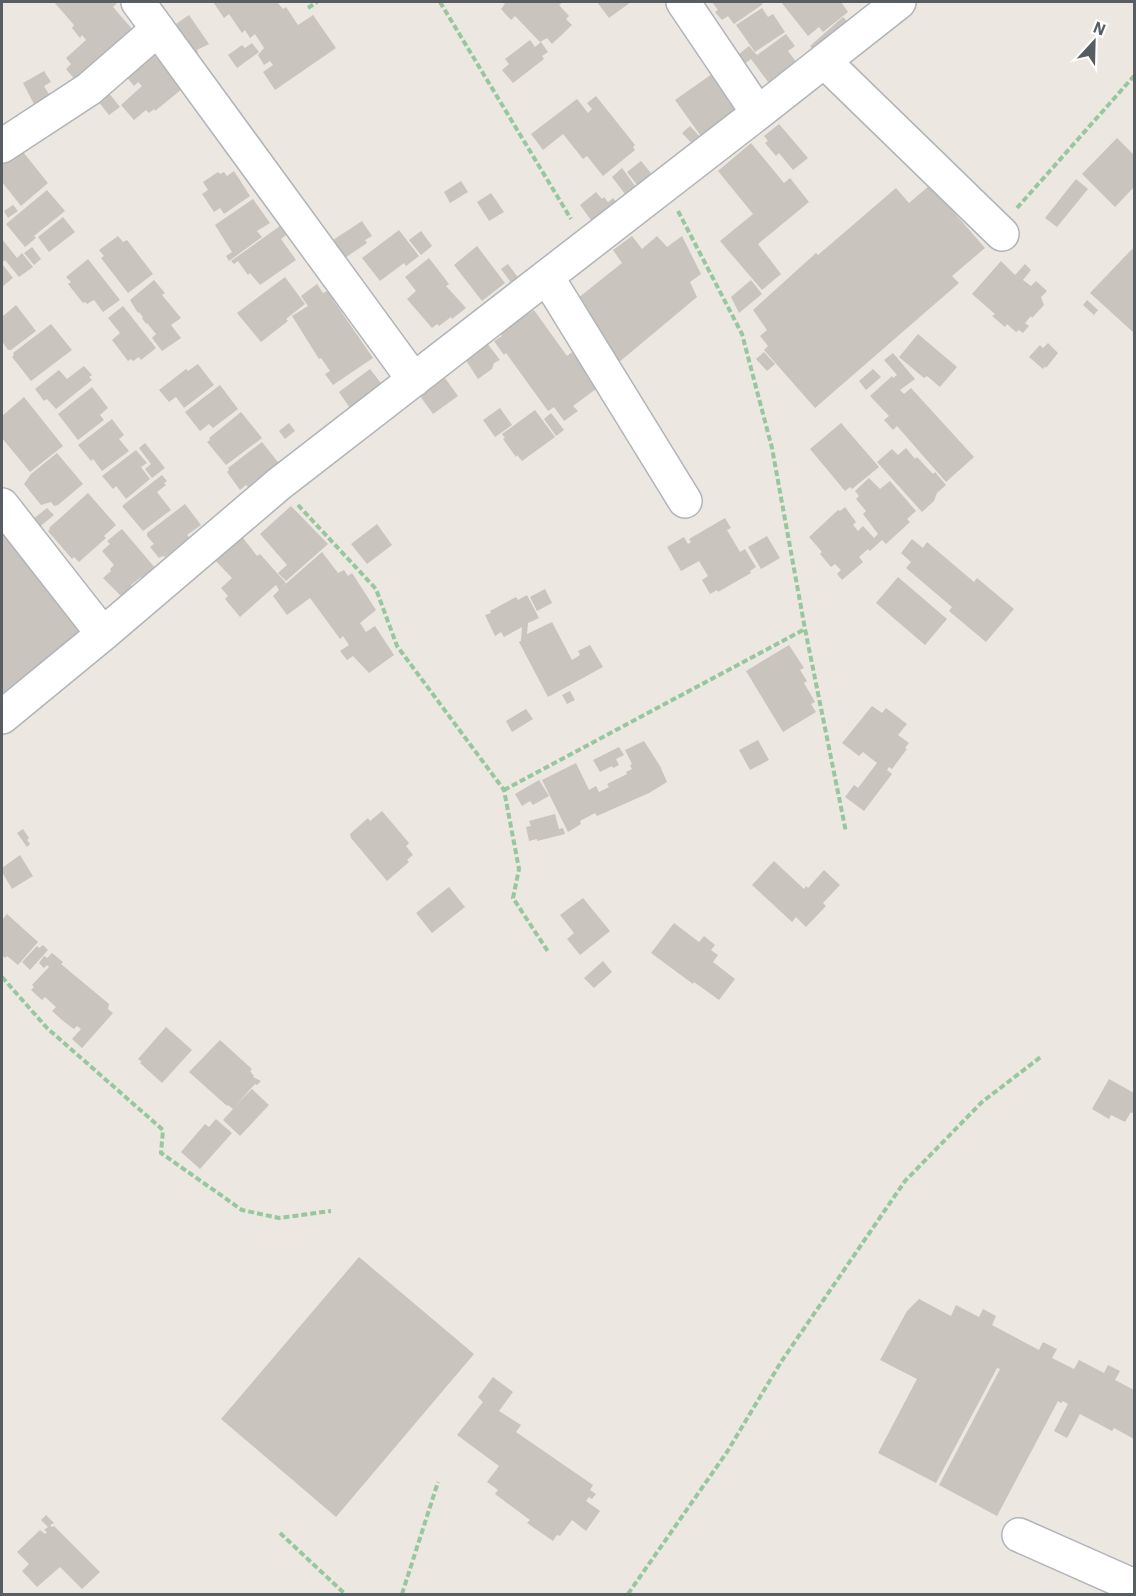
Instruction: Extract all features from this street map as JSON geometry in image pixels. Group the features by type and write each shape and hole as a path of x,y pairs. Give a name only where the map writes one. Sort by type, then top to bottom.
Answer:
{"street":[{"path":"138,2 414,380"},
{"path":"682,2 758,113"},
{"path":"2,717 279,484 899,2"},
{"path":"2,146 89,89 158,29"},
{"path":"824,61 1000,232"},
{"path":"547,277 685,501"},
{"path":"2,505 103,634"},
{"path":"1019,1535 1134,1586"}],"path":[{"path":"308,8 317,2"},
{"path":"440,2 587,245"},
{"path":"1000,232 1134,76"},
{"path":"665,185 742,334 772,448 805,629 846,832"},
{"path":"279,484 376,589 397,646 504,790 519,869 513,898 549,953"},
{"path":"504,790 805,629"},
{"path":"2,977 46,1028 164,1130 161,1153 242,1210 279,1218 331,1211"},
{"path":"628,1594 727,1452 781,1362 904,1182 982,1102 1042,1056"},
{"path":"402,1594 438,1482"},
{"path":"280,1533 345,1594"}],"building":[{"path":"54,2 115,2 117,3 113,7 140,38 75,80 66,69 71,64 66,58 86,40 82,35 80,38 72,28 74,25"},
{"path":"213,2 277,2 283,9 286,7 298,25 313,15 336,48 275,90 263,72 273,65 270,61 264,65 258,55 264,48 255,34 250,38 245,30 242,33 229,14 224,18"},
{"path":"502,2 560,2 562,3 559,5 569,16 566,19 572,25 552,44 547,38 540,42 515,16 511,20 501,9 505,4"},
{"path":"597,2 631,2 609,18"},
{"path":"712,2 761,2 763,4 734,24 728,16 722,20 715,12 718,10"},
{"path":"781,2 841,2 848,12 823,32 819,27 808,36"},
{"path":"762,8 768,17 773,14 785,32 755,52 736,25"},
{"path":"189,15 209,44 197,50 198,52 193,56 173,26"},
{"path":"843,17 849,23 815,52 810,46"},
{"path":"786,34 795,46 788,51 797,63 771,86 751,59 740,67 734,58 749,46 757,55"},
{"path":"530,40 535,47 541,42 548,52 542,56 544,59 513,83 502,70 509,64 505,59"},
{"path":"252,43 259,52 237,68 228,55 242,45 245,48"},
{"path":"151,51 182,89 155,111 154,109 149,113 146,110 134,120 121,105 142,86 138,82 134,86 124,74"},
{"path":"44,71 51,82 44,86 52,99 36,108 23,83"},
{"path":"712,74 743,110 703,139 675,100"},
{"path":"108,92 120,107 109,115 97,100"},
{"path":"596,96 635,145 633,147 635,150 603,176 587,156 583,159 563,134 543,150 531,134 577,99 588,113 592,109 587,103"},
{"path":"779,124 808,158 793,170 779,153 776,156 765,143 768,141 764,136"},
{"path":"690,126 703,140 696,148 682,133"},
{"path":"1117,138 1134,155 1134,187 1115,207 1082,174"},
{"path":"751,143 784,183 790,178 809,202 758,244 781,274 762,290 720,241 753,214 718,171"},
{"path":"19,147 48,183 21,206 2,182 2,162"},
{"path":"641,161 655,178 641,190 627,172"},
{"path":"622,168 638,190 628,198 612,177"},
{"path":"234,171 250,196 224,214 220,208 214,212 202,194 208,190 203,182 218,172 220,174 224,172 227,176"},
{"path":"1076,179 1088,189 1057,227 1045,218"},
{"path":"461,181 468,192 450,203 444,192"},
{"path":"930,185 985,248 952,276 959,283 815,408 764,350 768,346 760,336 767,330 753,310 816,253 818,255 896,188 909,203"},
{"path":"47,190 65,211 34,236 36,238 25,247 6,224"},
{"path":"596,192 608,202 613,198 621,208 596,227 580,205"},
{"path":"491,193 504,212 489,221 477,202"},
{"path":"253,199 270,223 257,231 262,237 229,261 226,256 232,252 215,225"},
{"path":"13,205 18,211 8,218 4,211"},
{"path":"63,217 75,232 49,252 38,237"},
{"path":"362,221 372,236 365,240 367,243 339,262 327,244"},
{"path":"280,226 286,235 281,239 296,260 260,285 250,273 248,275 238,261 234,264 231,261"},
{"path":"399,230 419,256 406,266 404,263 380,281 362,258"},
{"path":"421,231 432,246 421,255 409,240"},
{"path":"118,236 123,242 127,240 153,274 128,293 101,258 104,256 99,250"},
{"path":"632,236 642,249 657,236 667,247 682,236 701,274 690,282 697,297 618,363 578,298 622,263 613,250"},
{"path":"2,239 17,258 22,253 33,267 19,277 5,260 2,263"},
{"path":"477,246 505,283 482,301 454,265"},
{"path":"32,247 41,259 34,265 24,253"},
{"path":"1132,249 1134,251 1134,333 1090,293"},
{"path":"429,258 449,284 446,286 466,308 452,319 451,317 432,328 407,299 416,291 405,277"},
{"path":"88,259 120,300 103,312 94,300 87,304 83,303 68,284 71,282 66,277"},
{"path":"1001,261 1015,275 1025,264 1031,270 1023,280 1031,286 1036,281 1047,291 1041,297 1044,305 1025,323 1029,326 1023,333 1019,330 1016,332 1007,324 1005,327 992,316 995,314 972,294"},
{"path":"508,264 519,279 512,284 501,269"},
{"path":"3,265 13,278 2,287 2,267"},
{"path":"285,277 305,304 261,342 237,313"},
{"path":"154,280 165,293 162,295 181,318 171,325 181,338 162,351 152,338 156,334 146,324 130,300"},
{"path":"751,280 762,294 739,313 731,297"},
{"path":"317,284 323,293 327,291 373,358 333,385 325,374 330,371 321,358 319,359 292,316 308,306 301,296"},
{"path":"1087,300 1098,310 1094,315 1083,305"},
{"path":"16,305 36,331 8,350 2,341 2,317"},
{"path":"123,306 156,348 141,360 139,357 128,361 112,340 120,333 108,318"},
{"path":"534,310 567,356 572,352 596,389 573,406 578,411 564,421 554,407 548,411 506,353 504,355 494,341 502,336 499,333"},
{"path":"51,324 72,350 31,381 12,357 13,353"},
{"path":"918,334 957,367 940,387 927,376 924,378 899,357"},
{"path":"487,343 500,360 478,379 465,359"},
{"path":"1048,343 1058,353 1043,369 1029,357 1040,345 1043,348"},
{"path":"764,352 775,364 767,371 756,359"},
{"path":"893,353 915,379 900,390 904,394 911,388 974,457 946,482 897,426 893,430 884,420 889,416 870,396 892,376 893,378 897,375 884,360"},
{"path":"198,364 214,385 184,408 176,397 169,402 159,390 186,369 188,371"},
{"path":"84,366 92,375 89,377 92,380 56,409 47,399 44,401 35,389 59,370 67,379"},
{"path":"370,369 384,387 352,411 339,392"},
{"path":"873,369 881,377 866,390 859,381"},
{"path":"445,378 458,396 433,414 420,396"},
{"path":"220,385 238,409 213,428 209,424 200,431 185,412"},
{"path":"92,387 108,408 100,415 104,420 78,440 58,414"},
{"path":"24,397 63,446 30,472 2,438 2,416"},
{"path":"500,408 512,425 495,437 483,420"},
{"path":"535,410 555,437 522,461 517,455 516,457 502,434"},
{"path":"241,412 262,438 226,465 207,442"},
{"path":"551,413 564,430 556,436 544,419"},
{"path":"112,419 124,435 119,439 129,451 102,471 78,445"},
{"path":"289,423 295,431 285,439 279,431"},
{"path":"841,423 879,467 852,489 850,487 845,491 810,449"},
{"path":"262,442 281,466 259,483 256,480 240,490 227,472 228,468"},
{"path":"145,443 165,468 152,478 145,469 151,464 139,448"},
{"path":"906,448 933,474 935,472 946,485 922,512 877,462 892,449 898,455"},
{"path":"136,450 147,463 141,467 150,479 126,499 116,486 113,489 102,476"},
{"path":"57,453 83,484 58,505 54,506 51,502 41,505 24,484 31,474"},
{"path":"162,475 167,481 164,483 166,485 157,492 171,510 143,531 122,506"},
{"path":"869,478 880,489 890,481 916,511 907,519 910,522 886,544 882,540 859,557 863,562 842,580 837,574 841,570 835,564 831,567 809,537 838,510 845,507 856,522 853,525 858,531 863,526 874,538 878,534 863,514 866,511 856,499 859,496 855,491"},
{"path":"88,493 116,525 104,536 106,538 79,562 74,557 72,559 48,531"},
{"path":"185,504 201,525 187,535 192,541 184,546 182,544 165,557 159,558 150,547 154,544 147,533"},
{"path":"291,506 328,544 286,581 278,573 287,565 260,534"},
{"path":"47,508 54,515 38,528 32,520"},
{"path":"725,518 731,528 727,530 740,552 745,549 756,567 750,571 751,573 718,592 717,590 710,594 702,580 708,576 699,561 681,571 667,547 684,537 688,544 691,542 689,539"},
{"path":"377,524 392,545 367,564 351,544"},
{"path":"2,526 84,628 2,694"},
{"path":"122,529 156,569 143,580 141,577 131,585 135,589 124,599 103,578 114,565 102,551 110,544 107,541"},
{"path":"240,534 257,556 260,554 286,583 281,588 322,552 338,573 344,570 348,576 352,573 376,610 360,623 366,632 375,626 394,655 369,673 353,656 347,660 340,651 349,645 343,636 340,639 310,598 287,615 273,596 279,590 276,585 240,617 225,599 228,596 221,588 232,578 213,558"},
{"path":"767,536 780,558 761,569 748,547"},
{"path":"912,539 923,548 927,542 974,582 977,578 1014,609 986,642 949,611 952,607 906,568 911,562 901,553"},
{"path":"898,577 947,619 925,645 876,603"},
{"path":"545,589 552,603 537,611 530,597"},
{"path":"527,595 539,618 528,623 527,634 552,622 572,660 580,655 578,651 590,645 603,667 548,697 519,642 522,627 504,637 501,632 495,636 485,615 516,597 518,600"},
{"path":"789,645 804,668 800,670 807,681 804,683 815,702 811,704 816,712 783,732 746,671"},
{"path":"570,691 575,700 567,704 562,695"},
{"path":"872,706 882,713 886,708 907,724 898,735 909,743 892,769 889,767 887,770 892,774 864,811 845,797 854,785 858,788 877,763 863,752 859,756 842,743"},
{"path":"526,709 533,719 512,732 506,721"},
{"path":"758,740 769,760 750,770 739,750"},
{"path":"644,741 667,782 649,793 597,816 595,813 580,821 581,824 568,832 542,780 576,763 589,790 596,786 599,792 609,787 607,784 632,769 625,750"},
{"path":"619,747 624,755 616,759 619,765 600,772 593,760"},
{"path":"539,780 549,796 533,805 530,801 522,806 515,794"},
{"path":"382,811 409,843 406,846 413,855 407,860 409,862 387,881 350,834 368,818 370,821"},
{"path":"555,814 559,829 563,828 565,834 529,841 526,827 531,826 529,821"},
{"path":"23,829 29,838 27,840 30,844 27,847 17,833"},
{"path":"20,855 33,876 12,889 2,868"},
{"path":"774,861 804,889 806,886 808,888 824,870 840,885 823,903 826,906 806,927 796,917 792,922 752,885"},
{"path":"449,887 465,907 432,933 416,913"},
{"path":"583,898 610,931 580,955 567,939 574,933 560,915"},
{"path":"7,914 38,942 18,965 7,956 5,958 2,955 2,920"},
{"path":"674,923 699,942 704,936 715,945 711,950 718,955 713,962 735,979 719,1000 651,953"},
{"path":"43,945 48,950 30,970 22,962 37,946 39,948"},
{"path":"52,953 63,962 61,964 109,1004 108,1009 113,1013 82,1048 72,1039 81,1029 77,1026 74,1029 63,1021 52,1011 56,1007 45,997 42,1000 31,990 34,987 32,985 49,967 47,965 44,968 39,963 44,956 47,958"},
{"path":"603,961 612,972 594,988 584,978"},
{"path":"166,1027 192,1050 162,1083 138,1059"},
{"path":"220,1040 252,1069 250,1071 253,1077 261,1081 255,1084 236,1105 252,1089 269,1105 240,1136 223,1120 233,1109 189,1072"},
{"path":"1109,1079 1134,1093 1134,1114 1131,1112 1125,1122 1111,1115 1109,1119 1092,1109"},
{"path":"216,1119 232,1133 200,1169 181,1152 205,1124 209,1127"},
{"path":"359,1257 474,1354 336,1517 221,1419"},
{"path":"919,1299 951,1316 956,1305 979,1317 983,1309 996,1316 992,1325 1039,1350 1043,1342 1057,1349 1052,1358 1074,1369 1079,1360 1104,1373 1108,1365 1120,1371 1115,1380 1134,1390 1134,1439 1114,1428 1112,1431 1080,1414 1067,1438 1054,1431 1068,1404 1058,1401 997,1516 939,1485 1000,1369 997,1368 936,1483 878,1453 917,1379 880,1360 907,1311"},
{"path":"493,1377 513,1392 499,1411 521,1425 516,1432 593,1485 590,1490 596,1494 592,1499 589,1497 586,1501 600,1511 586,1531 572,1520 560,1536 557,1535 553,1541 527,1523 530,1520 495,1494 498,1490 487,1482 499,1466 457,1435 483,1402 478,1397"},
{"path":"46,1515 54,1523 50,1525 54,1526 100,1572 82,1589 60,1567 37,1587 22,1571 29,1564 17,1552 40,1530 45,1534 47,1532 44,1530 48,1527 41,1520"}]}
